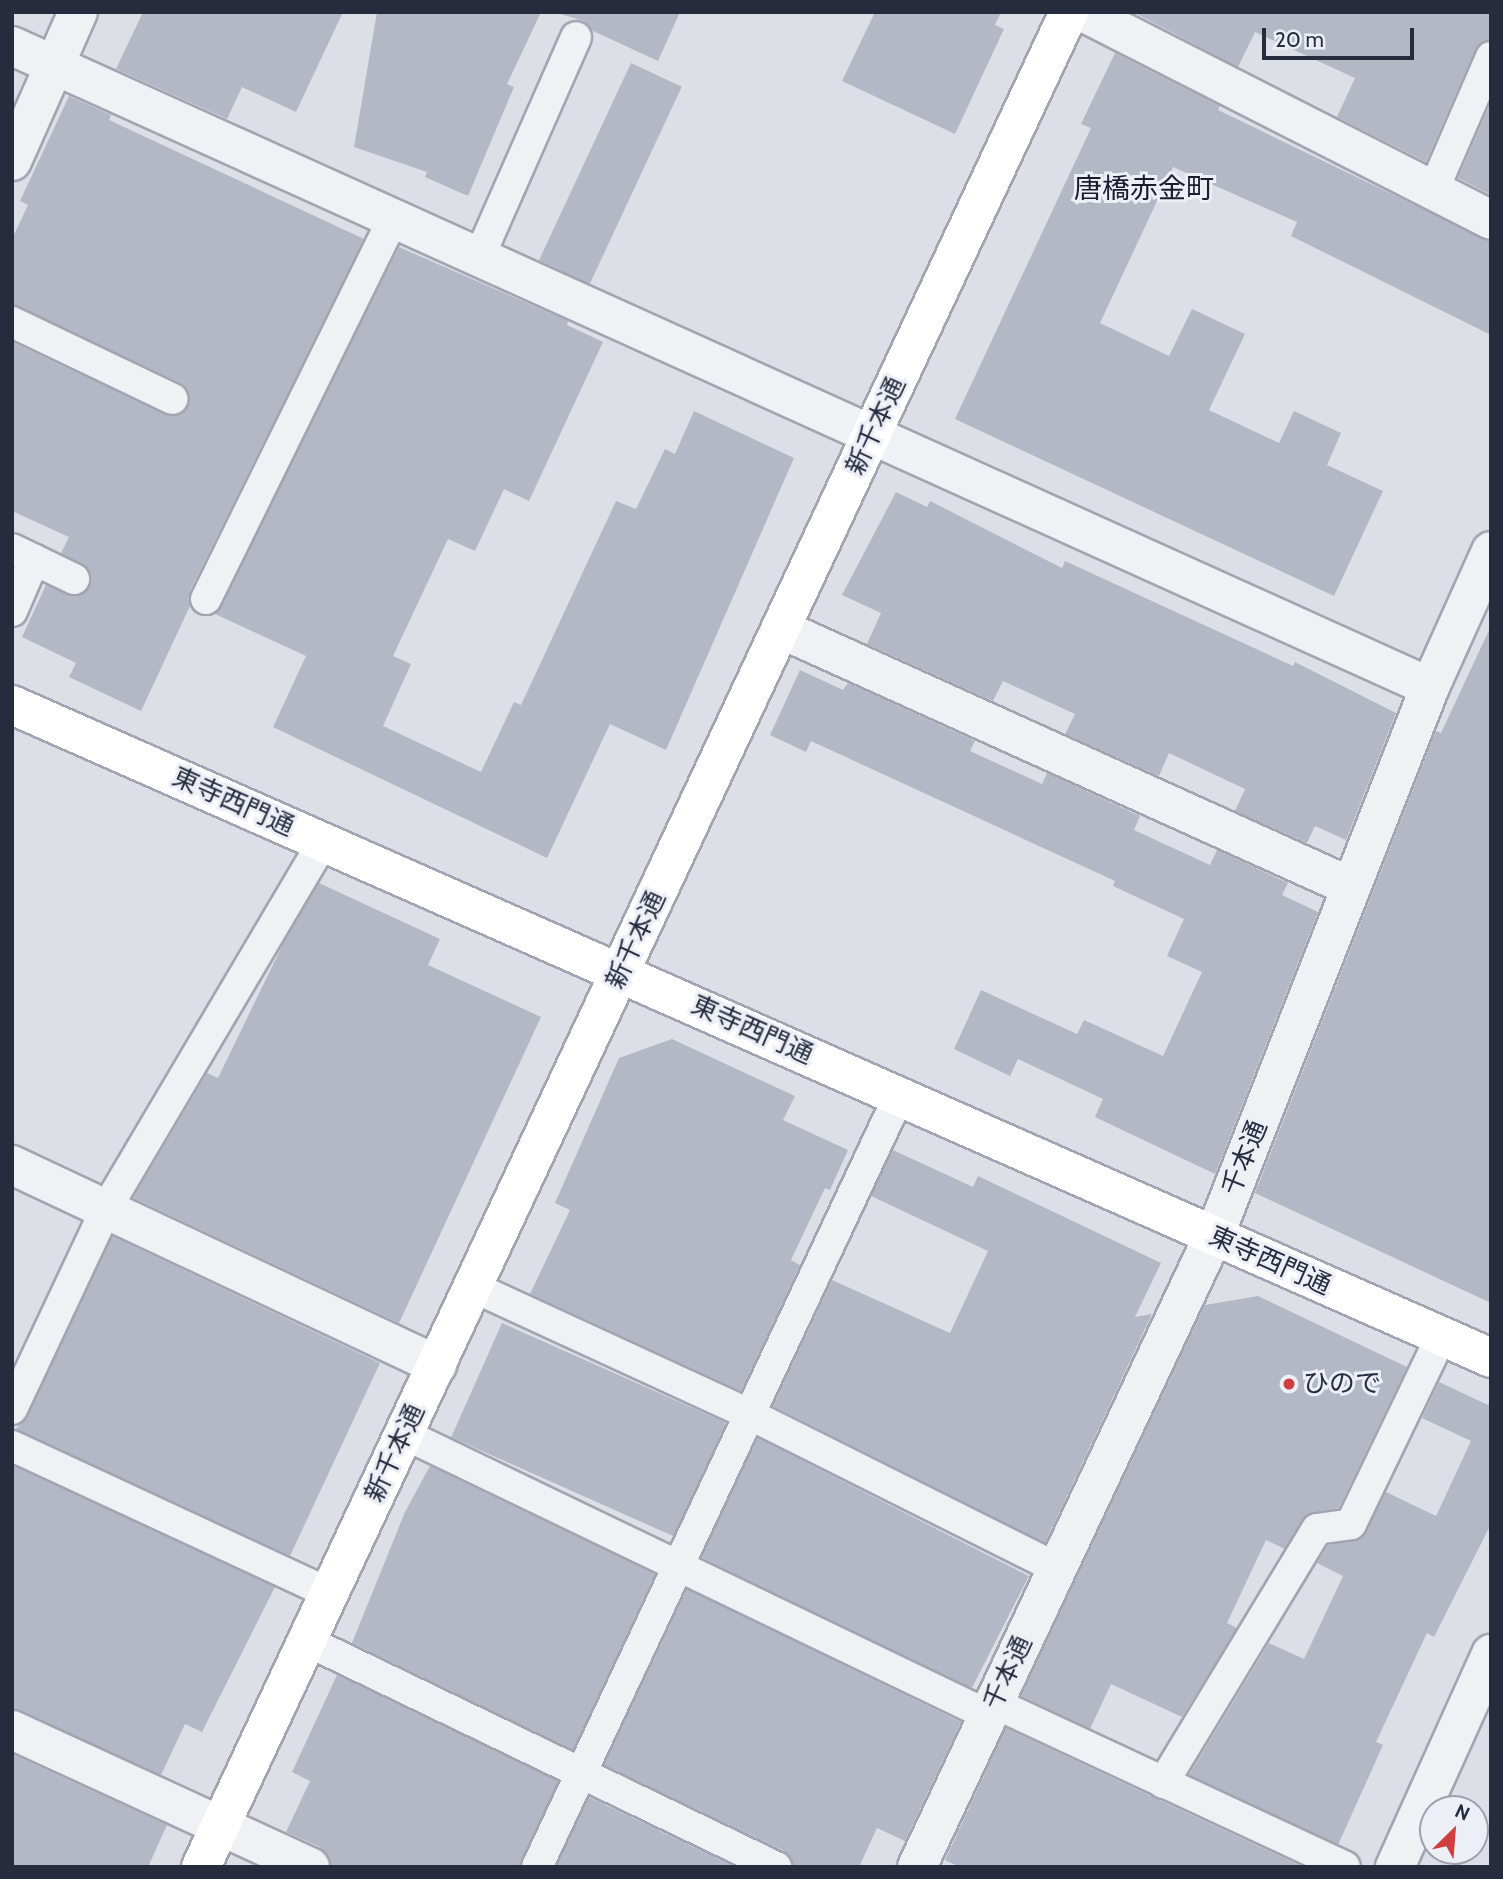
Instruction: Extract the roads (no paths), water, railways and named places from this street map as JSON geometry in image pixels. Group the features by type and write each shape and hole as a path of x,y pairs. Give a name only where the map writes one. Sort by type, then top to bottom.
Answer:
{"street":[{"path":"12,161 78,12"},
{"name":"新千本通","path":"201,1867 1069,12"},
{"path":"1083,12 1491,220"},
{"path":"12,46 1430,687"},
{"name":"千本通","path":"917,1867 1213,1236 1430,687 1491,551"},
{"path":"782,629 1351,887"},
{"name":"東寺西門通","path":"12,705 622,972 1491,1358"},
{"path":"12,1166 437,1365"},
{"path":"1395,1867 1491,1654"},
{"path":"12,1730 310,1867"}],"lane":[{"path":"480,256 576,37"},
{"path":"1433,191 1491,57"},
{"path":"206,599 394,217"},
{"path":"12,322 173,399"},
{"path":"12,611 23,555 74,579"},
{"path":"12,1409 106,1209 323,842"},
{"path":"537,1867 899,1096"},
{"path":"473,1287 749,1413 1057,1568"},
{"path":"1163,1783 1317,1529 1351,1524 1441,1337"},
{"path":"404,1434 678,1567 1345,1867"},
{"path":"12,1446 330,1593"},
{"path":"307,1641 776,1867"}],"place":[{"name":"ひので","path":"1289,1384"}],"district":[{"name":"唐橋赤金町","path":"1144,188"}]}
